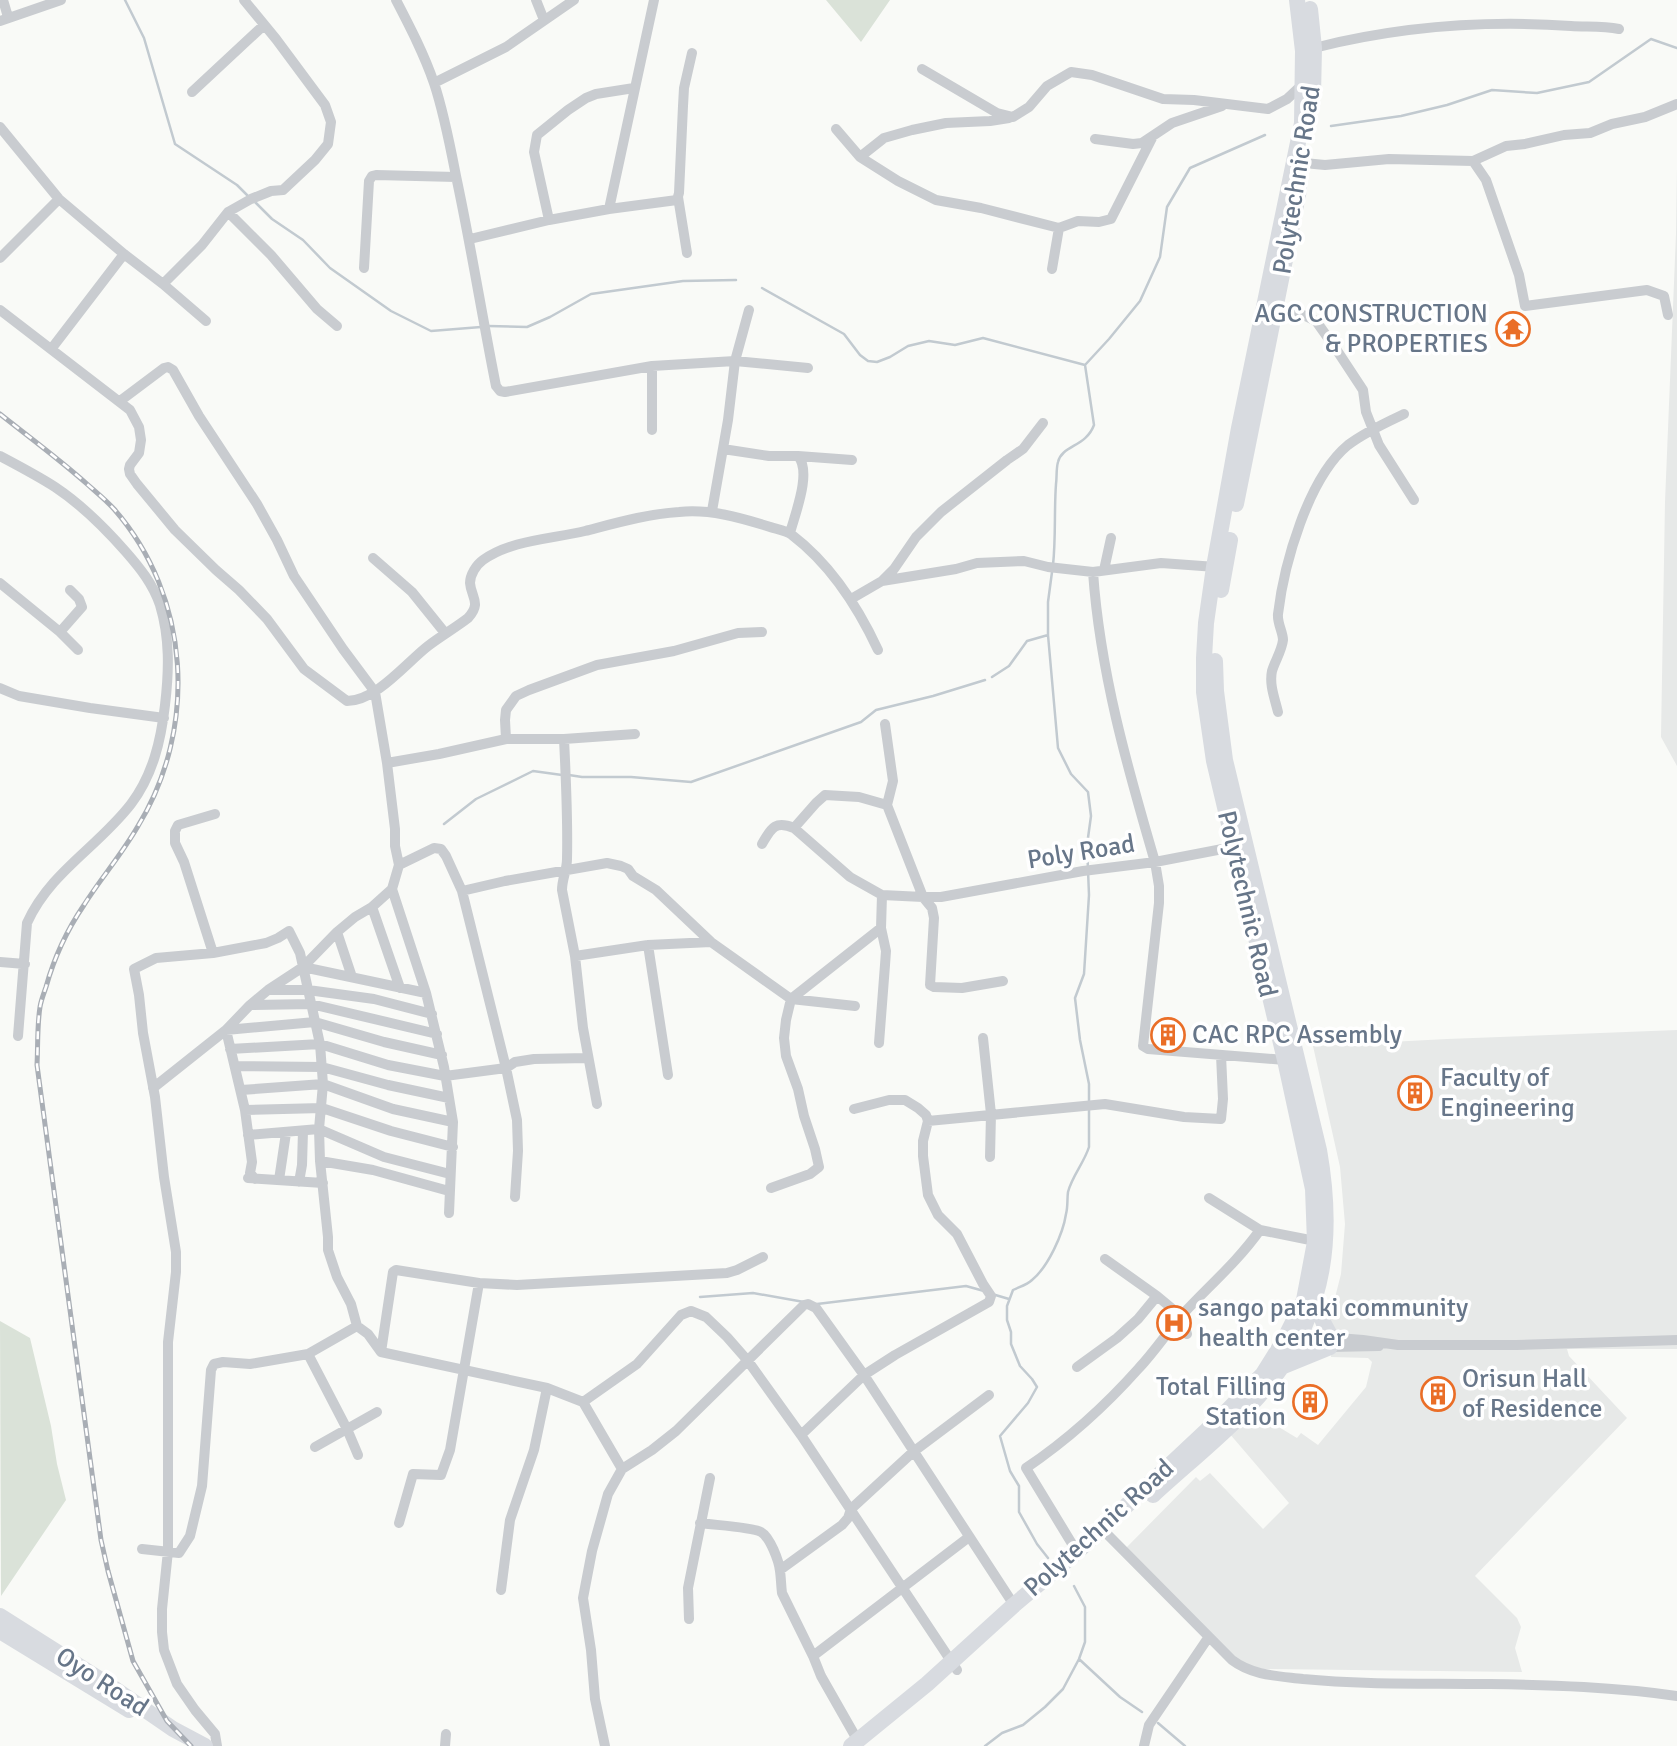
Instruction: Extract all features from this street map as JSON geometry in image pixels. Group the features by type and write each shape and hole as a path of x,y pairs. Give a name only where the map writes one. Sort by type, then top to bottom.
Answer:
{"main road":[{"name":"Polytechnic Road","path":"1219,568 1239,428 1301,123 1302,39 1297,0"},
{"name":"Polytechnic Road","path":"859,1744 928,1684 954,1666 1086,1547 1263,1374 1304,1300 1321,1242 1327,1217 1323,1168 1280,1017 1240,845 1213,761 1205,692 1206,623 1236,506 1311,120 1314,48 1308,0"},
{"name":"Polytechnic Road","path":"954,1666 1014,1605 1086,1547 1108,1535 1234,1421 1282,1367 1298,1339 1315,1300 1321,1242 1313,1189 1284,1060 1280,1017"},
{"path":"1282,1367 1331,1342 1315,1300"},
{"name":"Oyo Road","path":"0,1616 173,1729 205,1746"},
{"name":"Oyo Road","path":"0,1631 187,1746"}],"street":[{"path":"3,0 4,19 61,0"},
{"path":"163,284 202,245 228,212 271,191 283,190 328,144 331,122 325,105 244,0"},
{"path":"396,0 434,83 470,239 496,386 500,391 652,366 735,361 808,368"},
{"path":"536,0 544,20"},
{"path":"434,83 506,47 574,0"},
{"path":"609,209 654,0"},
{"path":"1314,48 1350,39 1424,28 1528,23 1619,29"},
{"path":"192,92 264,25"},
{"path":"687,253 678,197 682,106 692,53"},
{"path":"922,69 998,113 1013,117"},
{"path":"860,157 884,138 946,123 1013,117 1029,107 1047,86 1071,72 1092,75 1163,99 1268,109 1287,99 1303,85"},
{"path":"549,220 534,152 537,135 568,110 596,93 634,88"},
{"path":"1304,163 1325,165 1389,159 1473,161 1506,146 1590,133 1612,124 1645,117 1677,104"},
{"path":"1095,139 1142,143 1172,123 1226,105"},
{"path":"0,127 59,199 206,321"},
{"path":"836,129 860,157 898,181 936,200 981,208 1059,228 1078,221 1099,222 1111,219 1153,136"},
{"path":"1473,161 1486,180 1519,275 1525,306 1647,290 1664,296 1668,315"},
{"path":"364,268 369,181 372,176 456,177"},
{"path":"470,239 549,220 677,200 678,197"},
{"path":"0,258 59,199"},
{"path":"228,212 271,255 317,309 337,326"},
{"path":"1052,269 1059,228"},
{"path":"51,348 124,254"},
{"path":"1276,307 1297,312 1316,321 1363,390 1366,412 1379,445 1414,500"},
{"path":"0,310 130,410 139,427 141,440 139,453 130,465 130,474 175,530 260,611 304,669 347,701 374,692 473,613 476,600 470,583 474,570 481,561 520,544 654,514 682,511 712,511 790,533 820,561 851,599 878,650"},
{"path":"712,511 735,361 749,310"},
{"path":"652,366 652,430"},
{"path":"120,401 164,369 168,367 173,370 199,416 257,504 295,576 374,692 387,763 399,865 392,890 432,1014 453,1122 449,1213"},
{"path":"1278,712 1273,697 1271,674 1283,640 1277,618 1287,564 1298,528 1325,470 1347,446 1372,429 1404,414"},
{"path":"851,599 882,581 894,569 916,537 941,512 1023,449 1043,423"},
{"path":"723,449 769,456 852,460"},
{"path":"0,456 57,488 88,513 149,579 159,604 166,635 169,673 159,745 150,771 131,803 48,888 27,923 18,1036"},
{"path":"790,533 804,477 803,461 798,456"},
{"path":"1111,538 1098,571 1096,611 1102,657 1159,886 1160,903 1144,1048 1284,1060"},
{"path":"373,558 412,592 445,634"},
{"path":"882,581 977,563 1024,561 1060,569 1098,571 1161,564 1219,568"},
{"path":"0,583 78,650"},
{"path":"60,632 82,607 79,599 70,590"},
{"path":"506,739 506,710 516,696 529,690 597,665 674,651 738,633 762,632"},
{"path":"0,688 19,696 163,718"},
{"path":"885,724 893,781 887,805 934,918 930,985 962,988 1003,981"},
{"path":"387,763 506,739 564,739 635,734"},
{"path":"564,739 568,822 567,871 562,880 562,890 575,956 588,1058 597,1104"},
{"path":"794,828 825,795 859,797 887,805"},
{"path":"213,953 174,837 178,824 215,814"},
{"path":"762,844 771,829 777,825 794,828 850,877 882,895 881,928 886,951 879,1043"},
{"name":"Poly Road","path":"882,895 941,897 1083,871 1155,862 1240,845"},
{"path":"399,865 434,848 441,849 462,891 517,1120 516,1197"},
{"path":"462,891 607,863 621,866 656,890 711,942 791,999 855,1006"},
{"path":"153,1088 226,1030 268,990 303,967 355,916 372,907 392,890"},
{"path":"372,907 400,988"},
{"path":"771,1188 810,1174 819,1167 786,1056 784,1038 791,999 881,928"},
{"path":"217,1746 215,1734 177,1684 164,1650 162,1609 168,1550 168,1342 176,1252 134,969 156,958 213,953 266,943 289,931 300,953 320,1044 323,1084 319,1129 320,1161 328,1250 337,1277 351,1304 357,1326 381,1352 547,1388 583,1402 622,1469"},
{"path":"337,932 352,977"},
{"path":"575,956 648,945 711,942"},
{"path":"648,945 668,1075"},
{"path":"0,962 25,964"},
{"path":"303,967 426,993"},
{"path":"268,990 308,990 374,999 432,1014"},
{"path":"250,1005 311,1004 437,1034"},
{"path":"226,1030 315,1022 442,1055"},
{"path":"226,1030 245,1110 252,1162 251,1179 323,1183"},
{"path":"983,1038 990,1114 990,1157"},
{"path":"230,1049 320,1044 388,1065 445,1076 506,1068 515,1062 534,1059 588,1058"},
{"path":"928,1121 1105,1104 1221,1119 1221,1055"},
{"path":"236,1066 322,1067 449,1098"},
{"path":"241,1090 323,1084 393,1109 453,1122"},
{"path":"801,1435 864,1376 991,1299 957,1234 938,1215 928,1195 923,1156 923,1141 928,1121 926,1115 905,1100 889,1100 854,1109"},
{"path":"245,1110 321,1108 391,1131 453,1147"},
{"path":"248,1135 319,1129 384,1157 450,1174"},
{"path":"299,1182 303,1131"},
{"path":"279,1180 286,1133"},
{"path":"320,1161 373,1170 449,1191"},
{"path":"1209,1198 1260,1230 1321,1242"},
{"path":"1086,1547 1026,1468 1052,1451 1140,1368 1181,1316 1240,1255 1260,1230"},
{"path":"381,1352 394,1270 479,1283 517,1285 727,1273 763,1257"},
{"path":"1105,1259 1181,1316 1187,1334"},
{"path":"399,1523 413,1474 441,1475 450,1450 479,1283"},
{"path":"1077,1367 1117,1338 1138,1319 1157,1296"},
{"path":"605,1746 595,1699 592,1650 583,1598 592,1551 608,1494 622,1469 676,1431 804,1305 816,1308 864,1376 1014,1605"},
{"path":"583,1402 637,1364 681,1315 691,1311 706,1317 748,1361 801,1435 954,1666"},
{"path":"142,1549 179,1553 190,1536 202,1486 211,1370 214,1364 250,1364 307,1354 357,1326"},
{"path":"1298,1339 1368,1347 1677,1340"},
{"path":"307,1354 358,1455"},
{"path":"501,1590 510,1520 534,1450 547,1388"},
{"path":"780,1570 842,1525 851,1509 913,1452 989,1395"},
{"path":"315,1447 377,1412"},
{"path":"689,1619 688,1588 710,1478"},
{"path":"701,1523 752,1529 762,1532 769,1539 780,1570 782,1593 828,1690 859,1744"},
{"path":"1108,1535 1208,1638 1239,1666 1264,1675 1342,1683 1615,1688 1677,1696"},
{"path":"813,1656 969,1537"},
{"path":"1144,1746 1149,1725 1208,1638"},
{"path":"445,1746 446,1734"}],"shaded area":[{"path":"826,0 890,0 861,42"},
{"path":"1677,167 1677,766 1661,737 1665,502"},
{"path":"1677,1030 1677,1349 1567,1349 1569,1356 1627,1418 1475,1576 1517,1618 1521,1627 1515,1648 1522,1672 1263,1669 1245,1666 1125,1549 1196,1477 1200,1481 1210,1473 1263,1529 1289,1503 1229,1433 1252,1411 1297,1438 1301,1433 1318,1445 1366,1387 1372,1362 1368,1358 1331,1357 1332,1336 1327,1329 1341,1274 1345,1224 1340,1167 1313,1046"},
{"path":"0,1321 30,1338 66,1500 1,1596"}],"waterway":[{"path":"125,0 144,38 175,144 237,185 250,198"},
{"path":"1331,126 1401,116 1492,90 1537,93 1589,82 1651,39 1677,48"},
{"path":"1053,565 1058,462 1064,452 1086,438 1094,425 1085,365 1140,301 1160,257 1167,207 1190,168 1265,135"},
{"path":"255,202 272,219 303,240 330,268 391,311 431,331 481,327"},
{"path":"488,326 527,327 591,294 683,281 736,280"},
{"path":"762,288 844,334 868,361 877,362 908,346 929,341 955,345 983,338 1085,365"},
{"path":"1048,1558 1019,1512 1019,1486 1010,1471 1000,1436 1028,1403 1037,1387 1020,1366 1011,1344 1007,1306 1013,1290 1028,1283 1038,1274 1054,1250 1064,1222 1070,1186 1089,1147 1089,1084 1075,998 1084,974 1089,895 1087,845 1091,816 1088,792 1071,774 1058,748 1048,635 1052,572"},
{"path":"992,677 1009,666 1027,641 1048,635"},
{"path":"569,775 691,782 861,722 876,710 985,680"},
{"path":"444,824 476,799 533,771 562,775"},
{"path":"817,1304 966,1286 984,1291"},
{"path":"700,1297 753,1293 804,1302"},
{"path":"992,1294 1009,1299"},
{"path":"985,1746 1002,1733 1023,1725 1063,1689 1085,1642 1085,1607 1074,1586"},
{"path":"1079,1659 1120,1697 1142,1712"},
{"path":"1158,1723 1185,1746"}],"railway":[{"path":"0,414 66,466 114,509 140,544 159,582 171,622 177,664 177,706 170,748 157,788 138,826 78,915 57,955 40,1004 37,1065 101,1540 108,1571 133,1661 167,1721 191,1746"}],"place":[{"name":"AGC CONSTRUCTION & PROPERTIES","path":"1513,329"},
{"name":"CAC RPC Assembly","path":"1168,1035"},
{"name":"Faculty of Engineering","path":"1415,1093"},
{"name":"sango pataki community health center","path":"1174,1323"},
{"name":"Orisun Hall of Residence","path":"1438,1394"},
{"name":"Total Filling Station","path":"1310,1402"}]}
